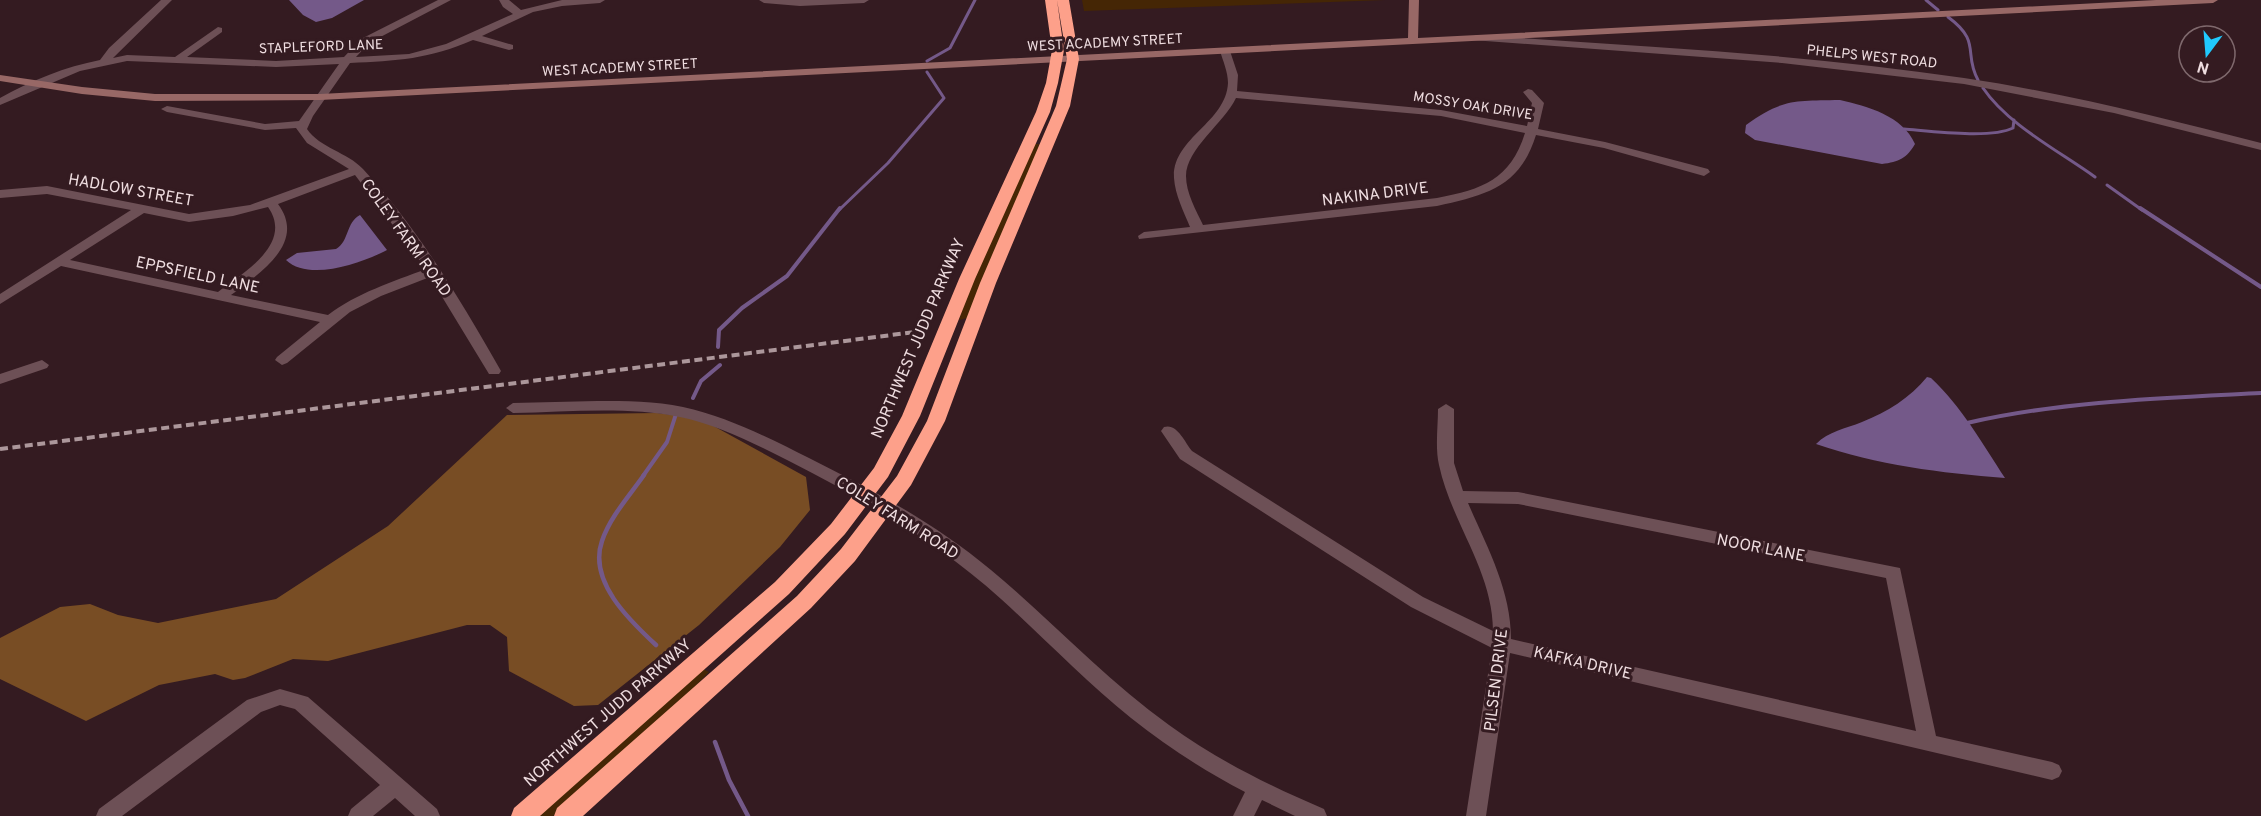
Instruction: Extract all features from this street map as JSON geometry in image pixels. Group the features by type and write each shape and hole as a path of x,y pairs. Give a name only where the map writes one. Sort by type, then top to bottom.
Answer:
{"highway":[{"name":"NORTHWEST JUDD PARKWAY","path":"523,816 782,588 822,546 866,494 892,454 911,416 967,279 1039,121 1057,60 1058,48 1051,0"},
{"path":"566,816 804,602 848,555 886,506 917,459 936,421 988,284 1058,120 1072,74 1073,59 1063,0"}],"main road":[{"path":"1413,40 1414,0"},
{"name":"WEST ACADEMY STREET","path":"0,78 37,85 159,98 320,97 2213,0"}],"street":[{"path":"105,61 113,50 167,0"},
{"path":"167,109 265,127 301,124 346,61 365,41 446,0"},
{"path":"504,0 506,5 520,14"},
{"name":"STAPLEFORD LANE","path":"37,85 77,68 127,58 276,64 409,57 431,53 520,14 562,3 600,0"},
{"path":"764,0 800,3 864,0"},
{"path":"177,60 218,30"},
{"path":"472,36 509,47"},
{"name":"PHELPS WEST ROAD","path":"1473,38 1786,62 1965,81 2146,118 2261,147"},
{"path":"1198,230 1180,176 1188,151 1225,111 1233,94 1234,80 1225,51"},
{"path":"0,102 37,85"},
{"path":"0,107 37,85"},
{"name":"NAKINA DRIVE","path":"1144,236 1468,197 1502,182 1515,171 1524,156 1533,130 1538,103 1528,92"},
{"name":"MOSSY OAK DRIVE","path":"1233,94 1441,113 1605,145 1704,172"},
{"name":"COLEY FARM ROAD","path":"301,124 302,133 309,140 343,158 357,170 380,197 463,315 494,371"},
{"name":"HADLOW STREET","path":"0,194 47,190 189,218 213,217 230,215 271,203 357,170"},
{"path":"221,296 260,265 275,247 282,227 281,219 271,203"},
{"path":"0,300 141,209"},
{"name":"EPPSFIELD LANE","path":"59,262 329,320"},
{"path":"282,360 329,320 368,297 433,272"},
{"path":"0,379 42,365"},
{"name":"COLEY FARM ROAD","path":"513,408 634,408 682,412 746,434 866,494 951,547 986,575 1084,668 1161,731 1229,776 1317,816"},
{"name":"PILSEN DRIVE","path":"1446,409 1446,463 1457,497 1491,575 1502,620 1502,644 1476,816"},
{"name":"KAFKA DRIVE","path":"1169,431 1186,455 1417,602 1502,644 2052,771"},
{"name":"NOOR LANE","path":"1457,497 1518,498 1894,573 1928,742"},
{"path":"106,816 254,706 280,697 301,703 430,816"},
{"path":"358,816 395,784"},
{"path":"1243,816 1257,790"}],"shaded area":[{"path":"289,0 364,0 332,18 316,22 303,15"},
{"path":"1082,0 1385,0 1084,11"},
{"path":"1840,100 1861,105 1893,119 1909,134 1915,144 1912,149 1902,158 1882,164 1755,140 1745,133 1746,125 1780,105 1801,101"},
{"path":"1035,144 1039,144 1036,157 967,318 959,320 971,283"},
{"path":"360,215 387,250 350,265 321,270 308,270 286,260 297,253 336,249 343,242 352,222"},
{"path":"1927,377 1942,389 1962,413 2005,478 1909,467 1816,444 1832,433 1889,409 1906,398"},
{"path":"657,413 699,418 806,477 810,510 780,547 699,625 598,705 574,706 509,671 507,637 490,625 467,625 328,661 293,659 245,678 233,680 215,674 159,685 86,721 0,679 0,638 60,607 90,604 118,615 158,623 276,599 388,526 507,415"},
{"path":"703,669 709,672 677,705 553,816 536,816"}],"waterway":[{"path":"927,61 950,48 975,0"},
{"path":"1926,0 1938,10"},
{"path":"1948,17 1965,34 1978,80"},
{"path":"839,210 888,163 944,98 927,72"},
{"path":"1983,88 2014,121"},
{"path":"1904,129 1990,133 2013,128 2014,121"},
{"path":"2014,121 2095,177"},
{"path":"2107,185 2142,210"},
{"path":"718,347 719,330 742,308 787,276 840,208"},
{"path":"2140,208 2261,287"},
{"path":"693,398 701,381 720,365"},
{"path":"1967,423 2076,405 2261,393"},
{"path":"643,476 667,442 676,414"},
{"path":"644,475 610,523 602,541 599,556 601,571 614,599 623,612 656,645"},
{"path":"715,742 729,780 748,816"}],"railway":[{"path":"0,449 915,332"}]}
